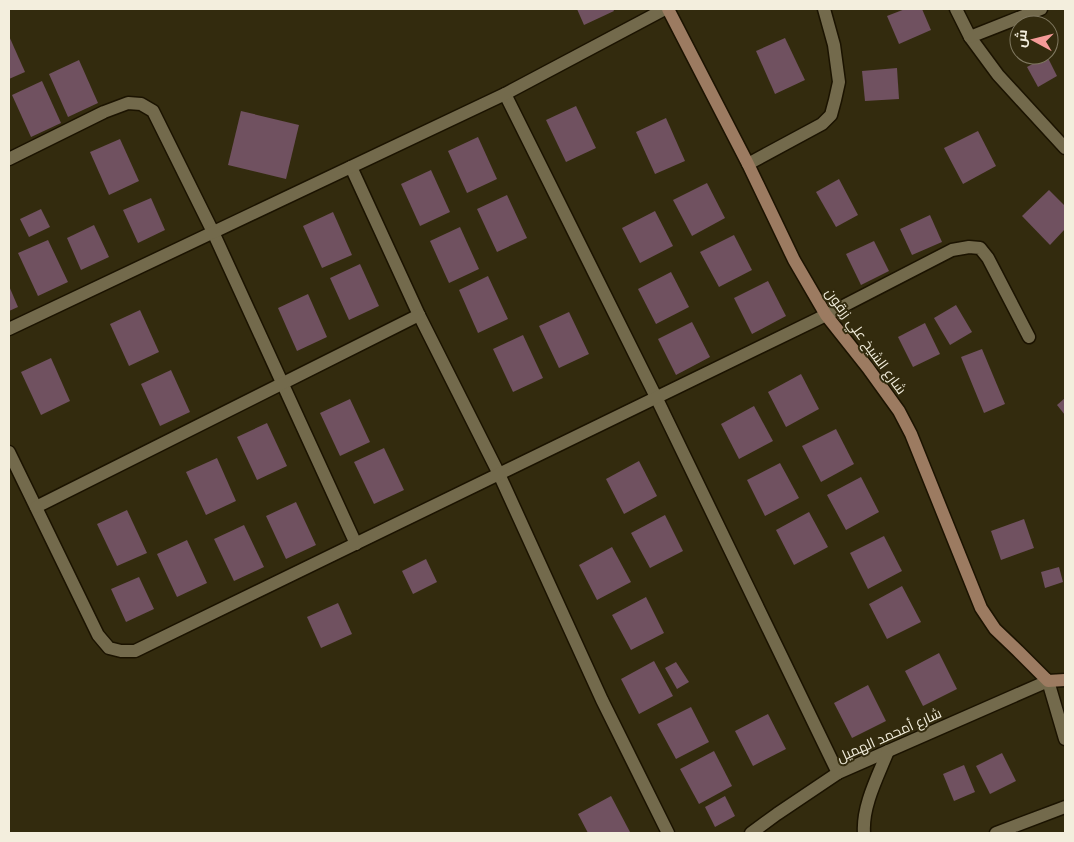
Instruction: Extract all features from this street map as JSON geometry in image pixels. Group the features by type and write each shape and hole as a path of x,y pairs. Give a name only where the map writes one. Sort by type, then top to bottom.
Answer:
{"main road":[{"name":"شارع الشيخ علي زرقون","path":"666,9 748,164 794,260 826,314 868,368 898,411 911,434 981,608 995,629 1048,681"},
{"path":"1048,681 1065,680"}],"street":[{"path":"9,329 505,94 666,9"},
{"path":"748,164 822,124 831,115 839,82 834,45 824,9"},
{"path":"956,9 970,37 998,75 1065,148"},
{"path":"970,37 1041,9"},
{"path":"505,94 656,397 838,774"},
{"path":"9,159 104,112 128,103 141,104 153,111 213,232 356,544"},
{"path":"352,167 419,315 499,474 602,700 668,833"},
{"path":"9,452 98,635 109,648 121,651 135,651 826,314 952,250 969,247 980,248 988,258 1029,337"},
{"path":"36,507 419,315"},
{"path":"1048,681 1065,738"},
{"name":"شارع أمحمد الهميل","path":"751,833 838,774 1048,681"},
{"path":"864,833 863,824 871,790 888,751"},
{"path":"996,833 1065,807"}],"building":[{"path":"577,9 613,9 614,11 584,25"},
{"path":"905,9 922,9 931,30 899,44 887,16"},
{"path":"9,36 25,72 9,79"},
{"path":"785,38 805,80 775,94 756,51"},
{"path":"79,60 98,103 68,117 49,74"},
{"path":"1031,65 1052,65 1057,76 1038,87 1027,67"},
{"path":"897,68 899,99 865,101 862,71"},
{"path":"42,81 61,123 31,137 12,95"},
{"path":"576,106 596,148 566,162 546,120"},
{"path":"241,111 299,125 286,179 228,165"},
{"path":"666,118 685,161 655,174 636,132"},
{"path":"978,131 996,166 963,184 944,148"},
{"path":"478,137 497,179 467,193 448,151"},
{"path":"120,139 139,181 109,195 90,152"},
{"path":"431,170 450,212 420,226 401,184"},
{"path":"839,179 858,215 836,227 816,192"},
{"path":"707,183 725,218 692,236 673,200"},
{"path":"1049,190 1065,206 1065,229 1050,245 1022,216"},
{"path":"507,195 527,238 497,252 477,209"},
{"path":"151,198 165,230 138,243 123,210"},
{"path":"41,209 50,227 29,237 20,219"},
{"path":"655,211 673,246 640,263 622,228"},
{"path":"333,212 352,255 322,268 303,226"},
{"path":"930,215 942,242 912,255 900,229"},
{"path":"94,225 109,257 81,270 67,238"},
{"path":"460,227 479,269 449,283 430,241"},
{"path":"734,235 752,270 719,287 700,252"},
{"path":"48,240 68,282 38,296 18,253"},
{"path":"874,241 889,271 861,285 846,254"},
{"path":"360,264 379,306 349,320 330,278"},
{"path":"671,272 689,307 656,324 638,289"},
{"path":"488,276 508,319 478,333 459,290"},
{"path":"768,281 786,316 752,334 734,298"},
{"path":"9,286 18,307 9,311"},
{"path":"308,294 327,337 297,351 278,308"},
{"path":"956,305 972,332 950,345 934,318"},
{"path":"140,310 159,352 129,366 110,324"},
{"path":"569,312 589,354 559,368 539,326"},
{"path":"692,322 710,357 676,375 658,339"},
{"path":"925,323 940,354 913,367 898,337"},
{"path":"523,335 543,378 513,392 493,349"},
{"path":"982,349 1005,404 984,413 961,357"},
{"path":"51,358 70,401 41,415 21,372"},
{"path":"171,370 190,412 160,426 141,384"},
{"path":"801,374 819,409 786,427 768,392"},
{"path":"1065,398 1065,415 1057,405"},
{"path":"350,399 370,442 340,456 320,413"},
{"path":"754,406 773,441 739,459 721,424"},
{"path":"267,423 287,466 257,480 237,437"},
{"path":"836,429 854,464 821,482 802,446"},
{"path":"384,448 404,490 374,504 354,462"},
{"path":"217,458 236,501 206,515 186,472"},
{"path":"639,461 657,496 624,514 606,479"},
{"path":"780,463 799,498 765,516 747,480"},
{"path":"861,477 879,512 846,530 827,495"},
{"path":"296,502 316,545 286,559 266,516"},
{"path":"127,510 147,553 117,566 97,524"},
{"path":"809,512 828,547 794,565 776,530"},
{"path":"665,515 683,551 650,568 631,533"},
{"path":"1024,519 1034,548 1001,560 991,531"},
{"path":"244,525 264,567 234,581 214,539"},
{"path":"884,536 902,571 868,589 850,553"},
{"path":"187,540 207,583 177,597 157,554"},
{"path":"612,547 631,582 597,600 579,565"},
{"path":"426,559 437,582 413,594 402,571"},
{"path":"1059,567 1063,582 1045,588 1041,572"},
{"path":"139,577 154,609 126,622 111,589"},
{"path":"902,586 921,622 887,639 869,604"},
{"path":"646,597 664,633 631,650 612,615"},
{"path":"338,603 352,634 321,648 307,617"},
{"path":"939,653 957,689 923,706 905,671"},
{"path":"654,661 673,696 639,714 621,679"},
{"path":"676,662 689,682 677,689 665,668"},
{"path":"868,685 886,721 852,738 834,703"},
{"path":"691,707 709,742 676,759 657,724"},
{"path":"768,714 786,749 753,766 735,731"},
{"path":"714,751 732,786 699,804 680,769"},
{"path":"1002,753 1016,781 990,794 976,766"},
{"path":"964,765 975,792 954,801 943,774"},
{"path":"611,796 630,832 588,833 578,814"},
{"path":"725,796 735,816 715,827 705,807"}]}
